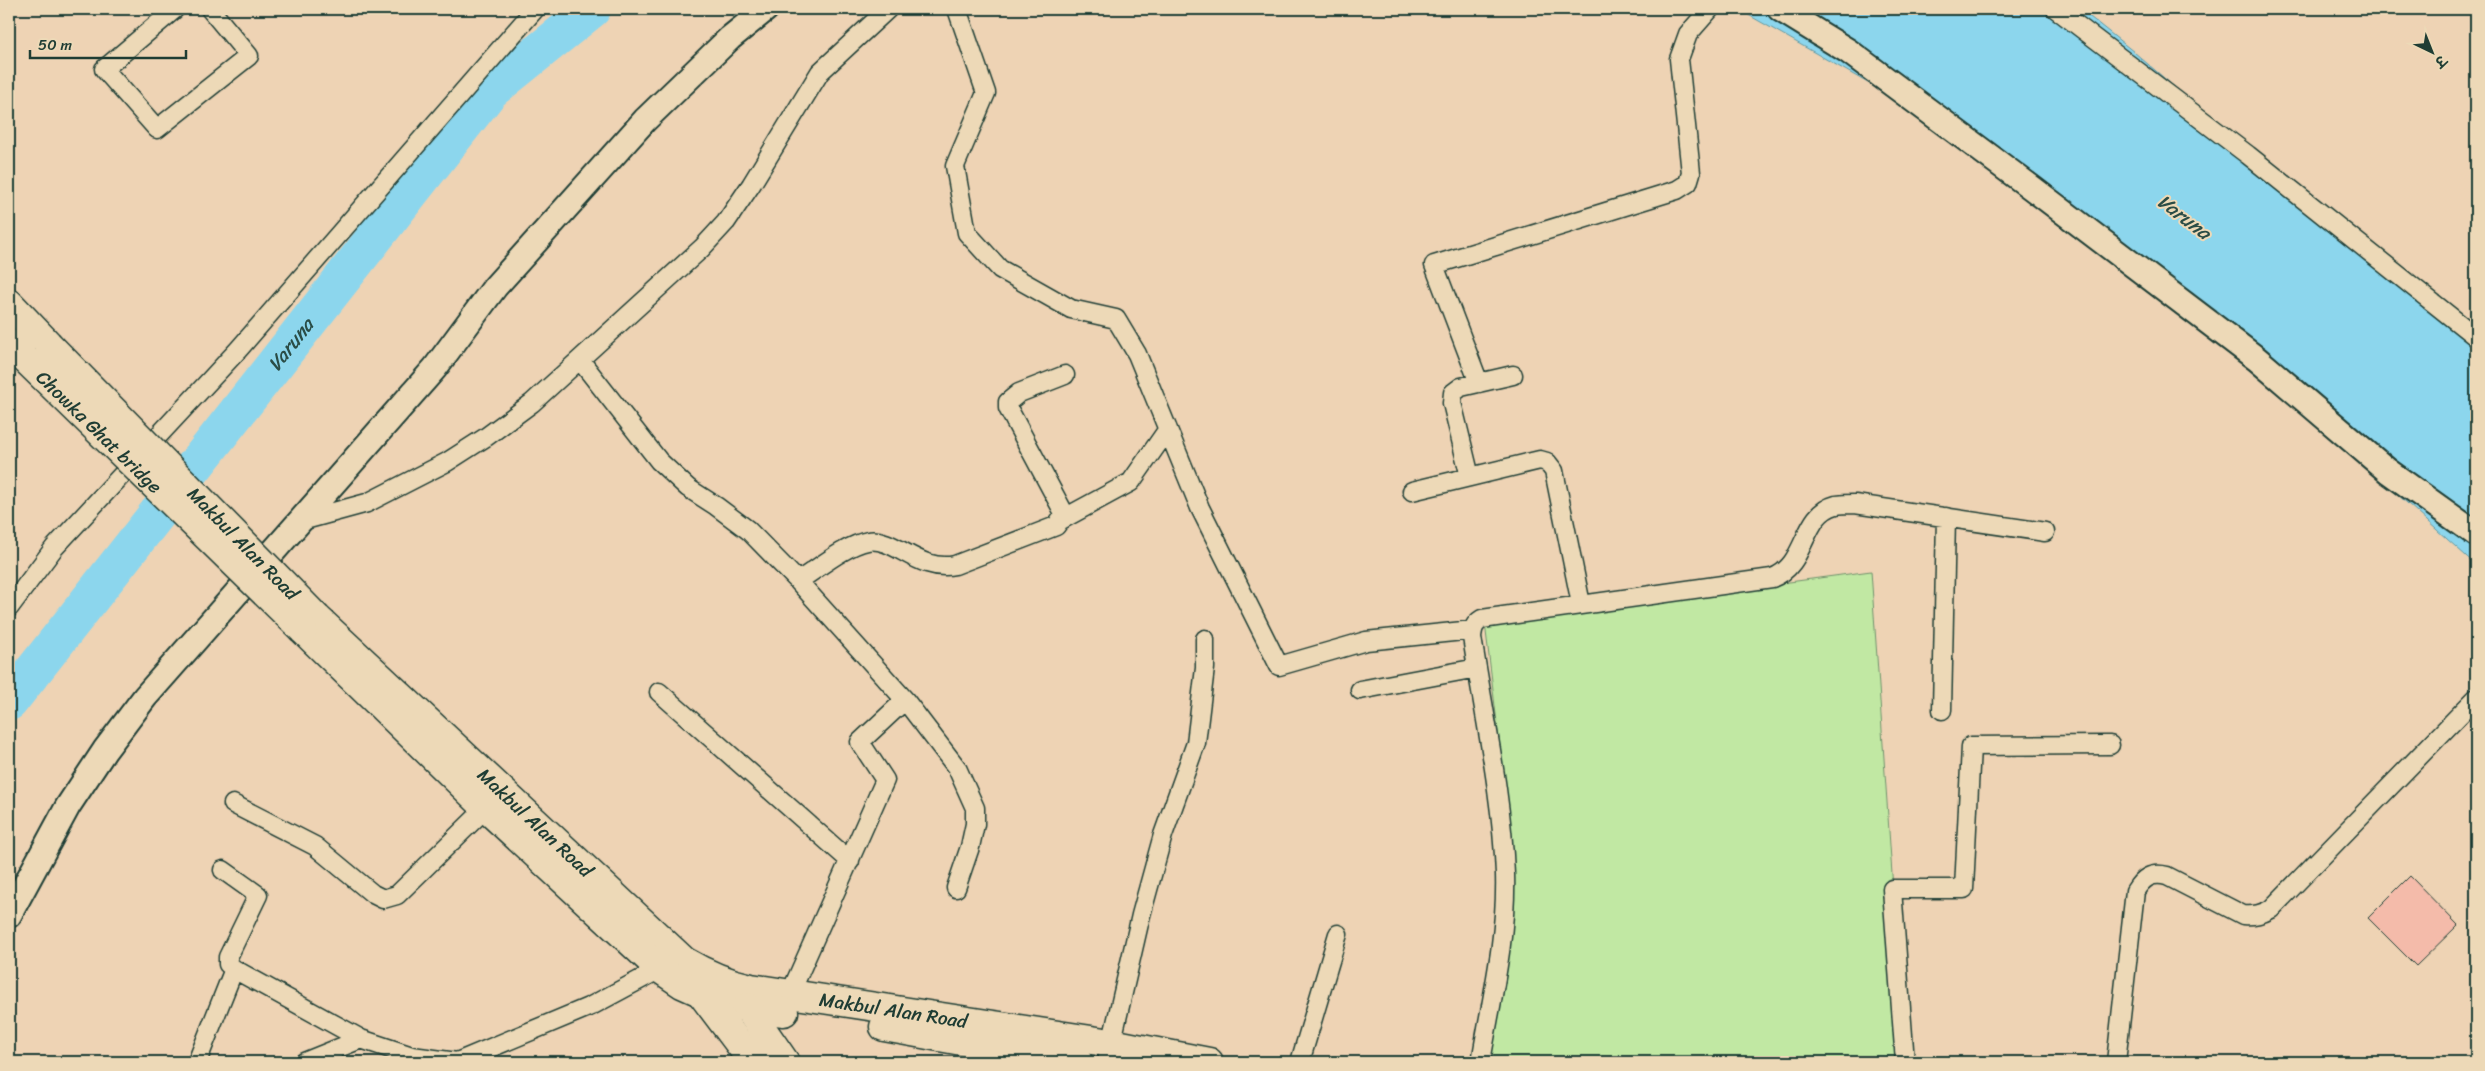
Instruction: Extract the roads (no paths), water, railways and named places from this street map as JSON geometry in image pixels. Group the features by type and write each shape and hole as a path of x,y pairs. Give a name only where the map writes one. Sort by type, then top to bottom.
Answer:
{"highway":[{"name":"Makbul Alan Road","path":"9,303 310,624 486,808 660,969 701,993 729,1005 886,1027 1078,1062"},
{"name":"Chowka Ghat bridge","path":"17,350 310,624"},
{"name":"Makbul Alan Road","path":"310,624 684,961 705,974 729,983 1109,1053 1209,1062"},
{"path":"701,993 753,1062"},
{"path":"747,1007 785,1062"}],"street":[{"path":"172,10 104,69 157,129 249,56 210,9"},
{"path":"9,608 54,548 238,350 535,9"},
{"path":"9,915 68,806 105,750 145,697 435,368 495,287 645,120 730,38 766,9"},
{"path":"301,521 367,503 448,462 532,403 702,248 726,222 751,185 820,72 888,9"},
{"path":"956,9 986,93 955,166 967,233 1000,269 1071,309 1116,319 1137,354 1200,508 1279,666 1366,641 1473,630"},
{"path":"1479,383 1434,265 1677,190 1688,183 1691,172 1679,59 1688,34 1710,9"},
{"path":"1780,9 1848,51 2032,188 2257,359 2403,483 2476,534"},
{"path":"2056,9 2248,155 2476,337"},
{"path":"580,360 673,476 748,530 798,581 905,700 957,768 975,808 975,824 970,847 956,888"},
{"path":"1061,520 1063,511 1060,503 1008,408 1008,402 1019,393 1065,375"},
{"path":"1470,477 1452,397 1456,390 1513,375"},
{"path":"798,581 849,549 870,540 878,541 934,567 943,568 1050,529 1061,520 1131,482 1168,429"},
{"path":"1412,491 1540,460 1551,465 1554,471 1581,604"},
{"path":"1481,1062 1503,923 1505,875 1501,826 1477,668 1474,625 1482,619 1772,578 1790,568 1812,524 1827,509 1837,505 1855,504 2044,532"},
{"path":"1942,710 1946,517"},
{"path":"1109,1053 1141,915 1163,835 1196,743 1205,668 1205,639"},
{"path":"1360,690 1477,668"},
{"path":"658,692 850,861"},
{"path":"2116,1062 2135,891 2139,884 2150,875 2158,874 2243,915 2263,914 2271,909 2476,698"},
{"path":"790,994 885,780 860,742 905,700"},
{"path":"1905,1062 1892,889 1964,889 1971,746 2110,745"},
{"path":"233,804 315,846 373,894 383,899 396,895 486,808"},
{"path":"223,870 258,895 228,957 228,964 361,1039 412,1056 457,1062 591,1006 660,969"},
{"path":"1300,1062 1338,934"},
{"path":"197,1062 234,969"},
{"path":"304,1062 361,1039"}],"water":[{"path":"1738,9 2080,9 2134,52 2387,271 2476,334 2476,565 2309,415 1910,107"}],"waterway":[{"name":"Varuna","path":"9,702 490,91 592,9"}]}
